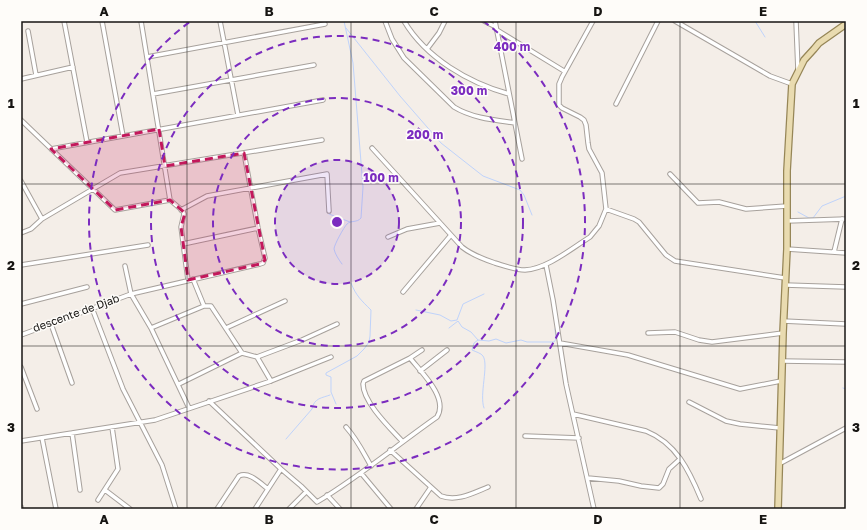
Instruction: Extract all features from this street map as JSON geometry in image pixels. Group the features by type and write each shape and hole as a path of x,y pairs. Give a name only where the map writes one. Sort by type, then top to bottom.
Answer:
{"main road":[{"path":"778,509 781,381 788,206 787,171 792,84 804,60 819,43 846,24"}],"street":[{"path":"64,21 87,142"},
{"path":"102,21 123,136"},
{"path":"141,21 170,200 184,214 181,224 188,280"},
{"path":"220,21 238,115"},
{"path":"385,21 392,39 404,58 454,107 464,113 476,117 515,124"},
{"path":"404,21 427,50 448,65 479,84 509,94"},
{"path":"427,50 439,33 445,21"},
{"path":"484,21 564,71"},
{"path":"495,21 522,159"},
{"path":"372,148 451,236 469,253 507,267 527,270 546,265 596,232 600,226 606,209 602,173 589,149 586,125 580,117 559,105 560,84 564,71 593,21"},
{"path":"616,104 658,21"},
{"path":"675,21 770,76 792,84"},
{"path":"796,21 798,72"},
{"path":"147,57 325,24"},
{"path":"28,31 36,75"},
{"path":"153,94 314,65"},
{"path":"21,79 73,68"},
{"path":"51,149 322,100"},
{"path":"21,120 115,210 170,200"},
{"path":"21,233 31,229 42,219 120,173 322,140"},
{"path":"21,334 131,293 263,263 265,258 244,153"},
{"path":"181,210 207,196 327,174 329,211"},
{"path":"670,174 698,203 719,202 746,209 788,206"},
{"path":"21,182 42,219"},
{"path":"606,209 639,222 666,255 675,260 785,282 846,287"},
{"path":"787,221 844,219 834,252"},
{"path":"388,237 407,229 440,223"},
{"path":"183,244 258,228"},
{"path":"404,292 451,236"},
{"path":"21,266 148,245"},
{"path":"786,249 846,252"},
{"path":"546,265 566,384 594,509"},
{"path":"125,266 131,293 151,328 179,384 189,408"},
{"path":"193,279 204,306"},
{"path":"21,304 87,287"},
{"name":"descente de Djab","path":"21,334 131,293"},
{"path":"226,328 285,301"},
{"path":"151,328 204,306 211,306 214,308 242,353"},
{"path":"92,308 123,389 162,465 176,509"},
{"path":"783,321 846,324"},
{"path":"51,324 72,383"},
{"path":"179,384 242,353 257,357 302,340 337,324"},
{"path":"648,333 675,332 699,340 712,342 783,333"},
{"path":"560,343 628,355 740,389 781,381"},
{"path":"402,441 374,408 366,395 363,384 364,381 410,358 422,350"},
{"path":"420,371 447,350"},
{"path":"257,357 271,381"},
{"path":"21,441 154,420 271,381 331,357"},
{"path":"209,401 317,502 371,466 402,441 437,417 440,403 437,393 410,358"},
{"path":"782,361 846,362"},
{"path":"21,367 37,409"},
{"path":"689,402 726,421 780,428"},
{"path":"573,414 646,431 665,440 680,459 692,478 701,499"},
{"path":"98,500 118,469 112,427"},
{"path":"346,427 357,440 371,466"},
{"path":"779,464 846,428"},
{"path":"72,433 80,490"},
{"path":"525,436 579,438"},
{"path":"42,438 56,509"},
{"path":"390,450 441,496 448,499 463,497 488,487"},
{"path":"588,478 619,481 659,488 663,484 669,469 680,459"},
{"path":"255,509 281,469"},
{"path":"361,473 391,509"},
{"path":"217,509 239,476 242,474 248,475 268,489"},
{"path":"416,509 431,487"},
{"path":"105,490 130,509"},
{"path":"289,509 306,492"},
{"path":"327,496 340,509"}],"highlighted area":[{"path":"159,129 165,166 244,153 265,260 260,264 188,280 181,227 185,213 170,200 115,210 51,149"}],"waterway":[{"path":"342,264 335,253 334,247 347,224 361,218 363,187 353,63 344,21"},
{"path":"755,21 765,37"},
{"path":"346,28 400,96 441,143 483,176 520,190 524,195 532,215"},
{"path":"798,212 809,218 813,218 822,206 846,196"},
{"path":"329,214 350,222"},
{"path":"336,404 331,392 331,377 326,375 326,373 357,356 369,342 370,336 371,310 357,295 351,283"},
{"path":"416,310 440,315 451,321 457,320 463,304 484,294"},
{"path":"449,328 458,321 462,327 471,332 478,340"},
{"path":"484,408 483,396 485,360 480,353 472,350 474,343 478,340 489,341 496,339 506,343 521,340 527,342 554,342 556,339 555,329"},
{"path":"286,439 312,409 316,401 330,395"}]}
